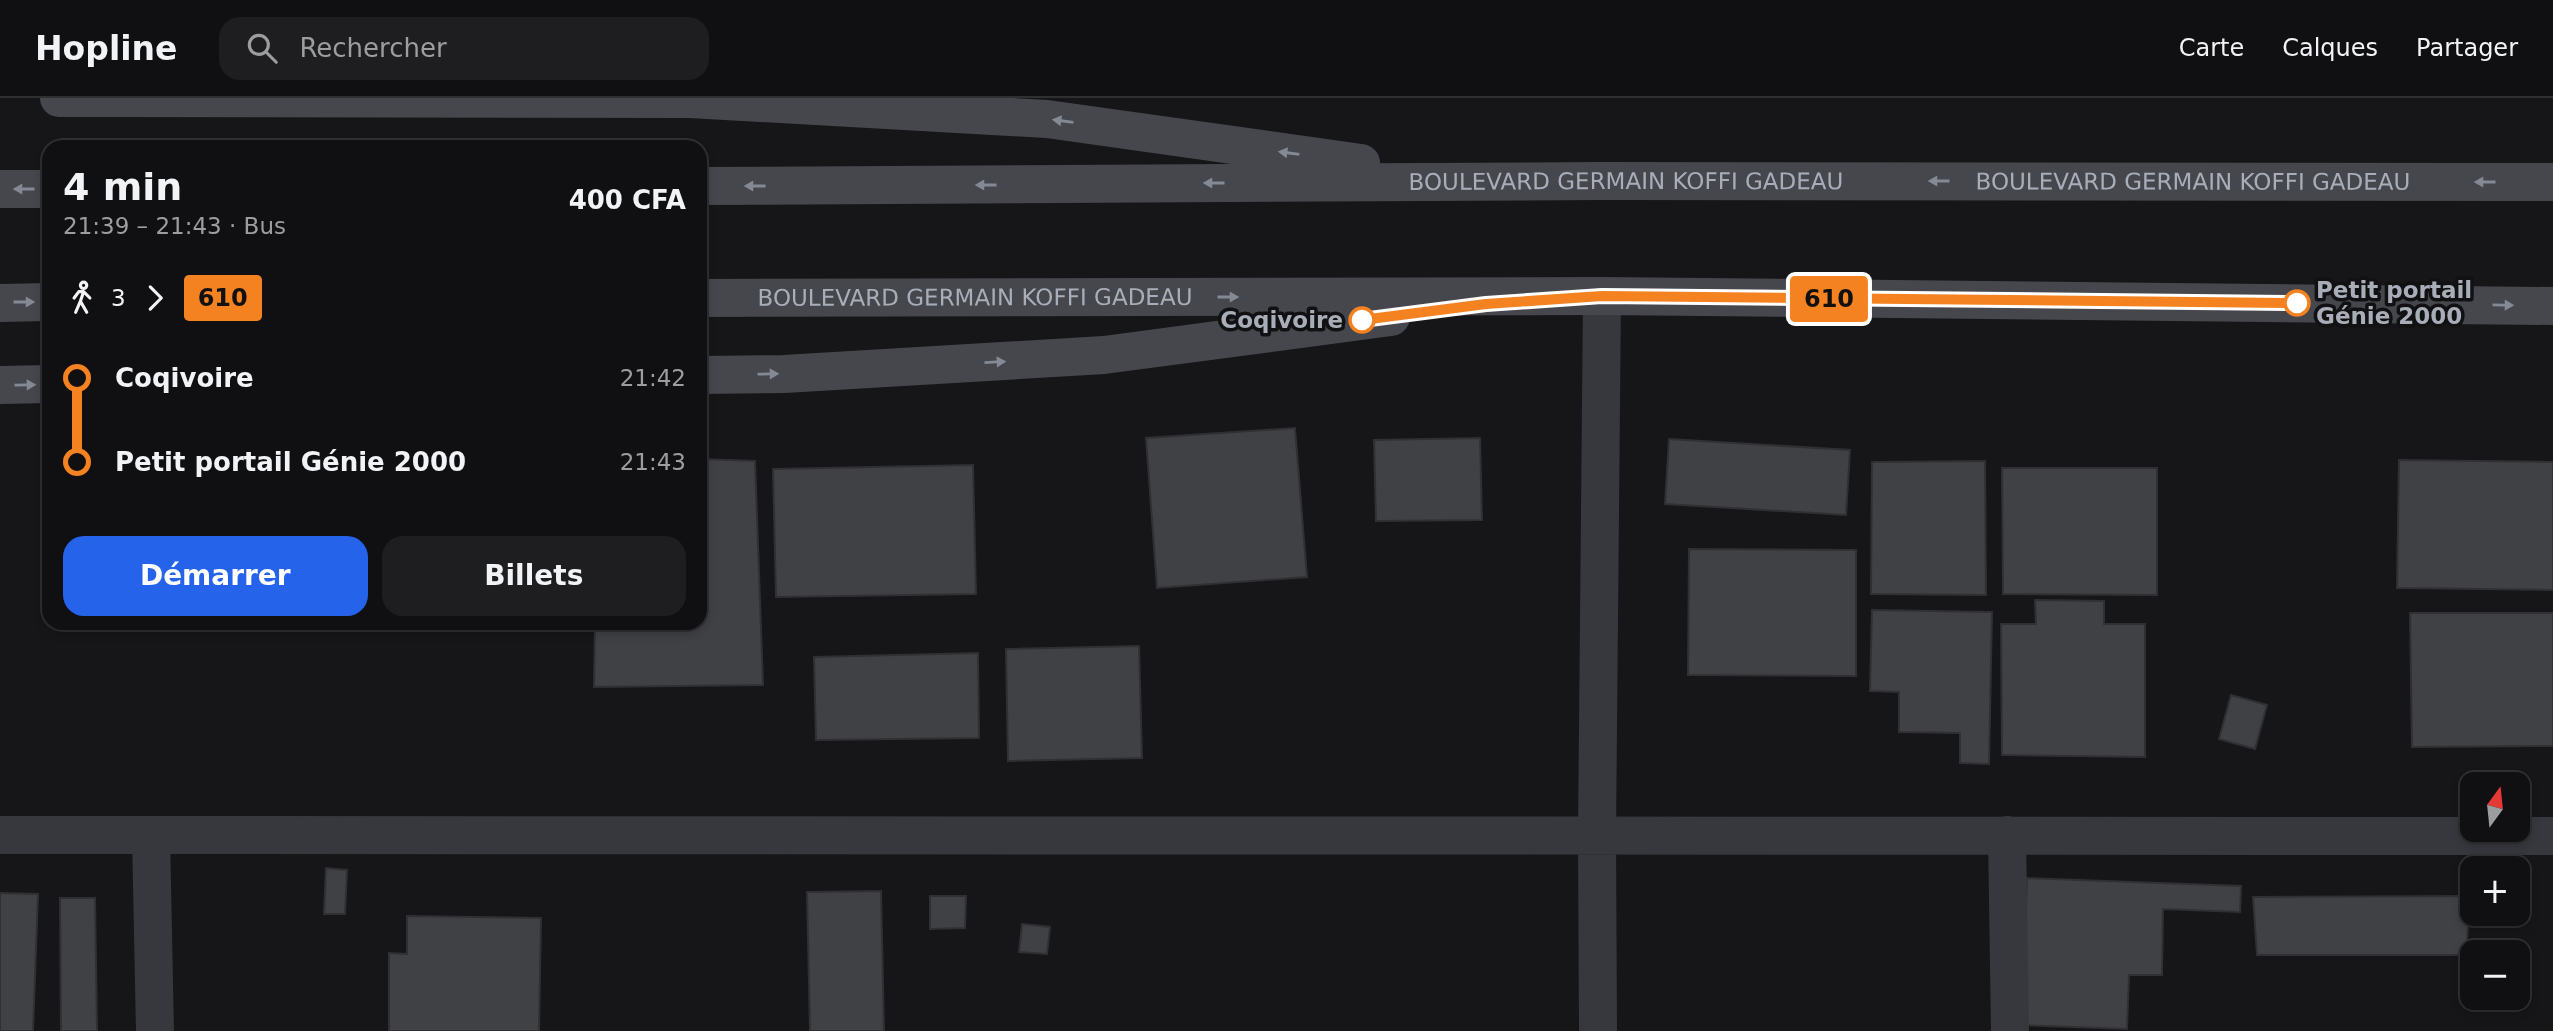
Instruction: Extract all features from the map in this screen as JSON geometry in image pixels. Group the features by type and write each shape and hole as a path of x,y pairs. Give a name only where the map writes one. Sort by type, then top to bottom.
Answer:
{"main road":[{"path":"59,98 717,101 1047,119 1349,162 1600,181"},
{"name":"BOULEVARD GERMAIN KOFFI GADEAU","path":"707,186 1600,181 2553,182"},
{"path":"0,189 42,189"},
{"path":"707,375 784,374 1104,355 1486,304 1602,296"},
{"name":"BOULEVARD GERMAIN KOFFI GADEAU","path":"707,298 1602,296 2553,306"},
{"path":"0,303 42,302"},
{"path":"0,385 42,384"}],"street":[{"path":"1598,1031 1602,296"},
{"path":"0,835 2553,836"},
{"path":"151,835 155,1031"},
{"path":"2007,835 2010,1031"}],"building":[{"path":"1295,428 1307,577 1157,588 1146,438"},
{"path":"1480,438 1482,520 1376,521 1374,440"},
{"path":"1669,439 1850,450 1846,515 1665,504"},
{"path":"707,459 755,461 763,685 594,687 595,630 707,630"},
{"path":"2399,460 2553,462 2553,590 2397,588"},
{"path":"1985,461 1986,595 1871,594 1872,462"},
{"path":"973,465 976,594 776,597 773,469"},
{"path":"2002,468 2157,468 2157,595 2003,594"},
{"path":"1689,549 1856,550 1856,676 1688,675"},
{"path":"2035,600 2104,601 2104,624 2145,624 2145,757 2002,755 2001,624 2036,624"},
{"path":"1872,610 1992,612 1989,764 1960,763 1960,733 1899,732 1899,692 1870,691"},
{"path":"2410,613 2553,613 2553,746 2412,747"},
{"path":"1139,646 1142,758 1008,761 1006,649"},
{"path":"978,653 979,738 816,740 814,657"},
{"path":"2231,695 2267,705 2255,749 2219,739"},
{"path":"326,868 347,870 345,914 324,914"},
{"path":"2027,878 2241,886 2240,912 2163,909 2162,975 2129,975 2127,1029 2022,1025"},
{"path":"881,891 884,1031 810,1031 807,892"},
{"path":"0,893 38,894 33,1031 0,1031"},
{"path":"930,896 966,896 965,928 930,929"},
{"path":"2460,896 2460,926 2468,926 2467,940 2460,940 2460,955 2257,955 2253,897"},
{"path":"60,898 95,898 97,1031 61,1031"},
{"path":"407,916 541,918 539,1031 389,1031 389,953 407,954"},
{"path":"1022,924 1050,927 1047,954 1019,952"}],"bus line":[{"name":"610","path":"1362,320 1486,304 1602,296 2297,303"}],"place":[{"name":"Petit portail Génie 2000","path":"2297,303"},
{"name":"Coqivoire","path":"1362,320"}]}
